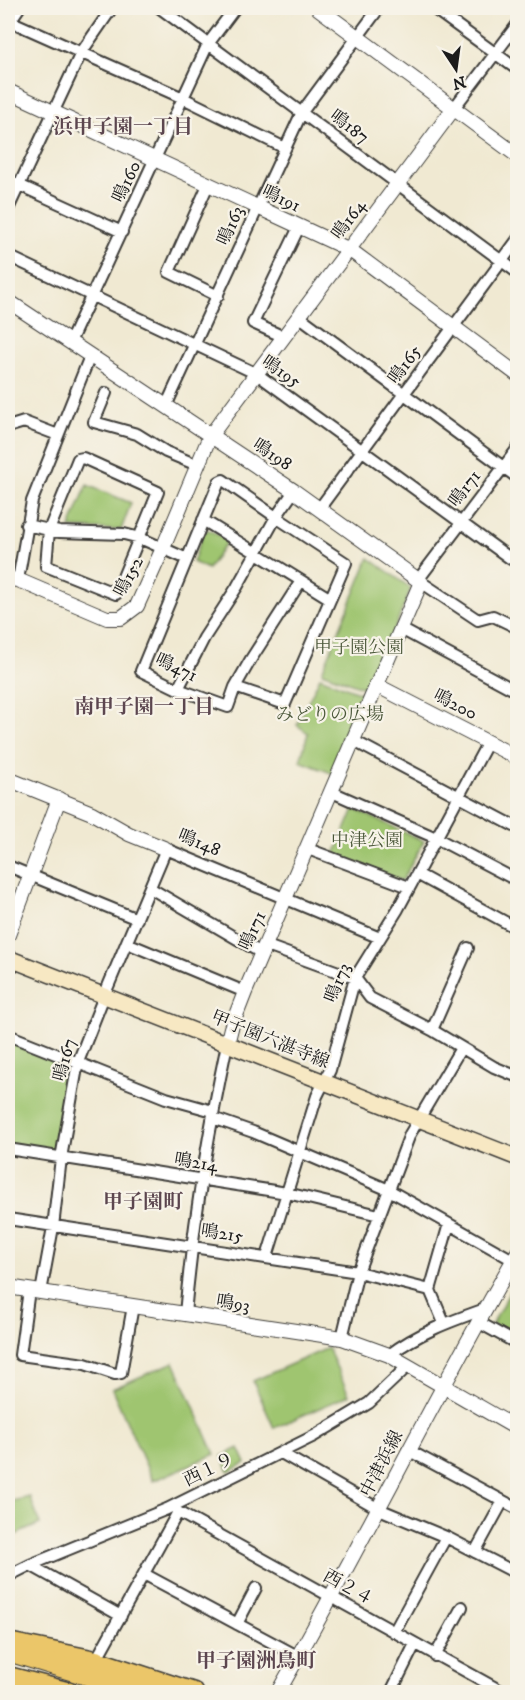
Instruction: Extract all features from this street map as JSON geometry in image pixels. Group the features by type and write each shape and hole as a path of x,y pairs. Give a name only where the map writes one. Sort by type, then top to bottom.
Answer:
{"highway":[{"path":"8,1642 96,1660 194,1692"},
{"path":"8,1651 143,1692"},
{"path":"8,1659 74,1674 135,1692"},
{"path":"8,1676 70,1692"},
{"path":"8,1689 23,1692"}],"main road":[{"name":"甲子園六湛寺線","path":"8,958 518,1158"}],"street":[{"path":"20,8 9,23 183,98 285,148"},
{"path":"8,209 13,183 53,112 81,53 112,8"},
{"name":"鳴187","path":"160,8 518,273"},
{"name":"鳴160","path":"70,342 208,44 235,8"},
{"path":"318,8 518,156"},
{"name":"鳴163","path":"166,406 302,112 379,8"},
{"path":"433,8 518,70"},
{"name":"鳴164","path":"210,436 517,25"},
{"name":"鳴191","path":"8,91 350,250 518,375"},
{"path":"13,183 122,232"},
{"path":"208,185 169,272 218,296"},
{"path":"284,337 253,323 299,227"},
{"name":"鳴165","path":"319,509 518,240"},
{"name":"鳴195","path":"8,256 257,374 511,559"},
{"name":"鳴198","path":"8,301 294,491 419,581 478,620 493,616 518,628"},
{"path":"300,317 518,478"},
{"path":"13,579 32,501 90,356"},
{"path":"106,393 94,422 137,434 166,452 197,465"},
{"path":"8,427 24,422 58,435"},
{"name":"鳴152","path":"13,579 107,618 121,618 137,606 210,436"},
{"name":"鳴171","path":"185,1314 191,1246 201,1180 231,1028 354,741 419,581 518,448"},
{"path":"83,458 158,492 116,594 46,566 49,530 78,459 83,458"},
{"name":"鳴471","path":"223,480 276,517 346,563 285,704 236,687 228,707 178,689 141,671 219,482 223,480"},
{"path":"178,689 204,638 294,491"},
{"path":"203,520 329,598"},
{"path":"26,525 49,530 124,534 140,538 187,559"},
{"path":"236,687 250,659 301,581"},
{"path":"401,629 518,692"},
{"name":"鳴200","path":"376,685 518,758"},
{"path":"354,741 518,828"},
{"name":"鳴173","path":"267,1257 317,1096 330,1070 355,978 417,874 488,742"},
{"name":"鳴148","path":"8,779 92,813 129,834 380,938"},
{"path":"332,792 436,838 518,881"},
{"path":"8,935 59,799"},
{"name":"鳴167","path":"133,1306 121,1372 115,1374 85,1364 20,1355 53,1227 61,1158 78,1062 166,849"},
{"path":"308,849 409,887"},
{"path":"8,866 137,919"},
{"path":"417,874 518,929"},
{"path":"150,888 265,950 355,978 370,998 432,1030 494,1067 518,1077"},
{"path":"127,943 245,992"},
{"path":"432,1030 468,948"},
{"path":"8,1035 166,1098 213,1114 389,1190 449,1224 515,1256"},
{"path":"342,1338 358,1272 410,1134 461,1048"},
{"name":"鳴214","path":"8,1149 287,1193 379,1215"},
{"name":"鳴215","path":"8,1219 358,1272 430,1290"},
{"path":"444,1323 430,1290 449,1224"},
{"name":"中津浜線","path":"278,1692 332,1598 380,1509 408,1450 515,1256"},
{"name":"鳴93","path":"8,1287 342,1338 389,1355 518,1430"},
{"path":"389,1355 444,1323 485,1309"},
{"path":"478,1322 518,1344"},
{"name":"西１９","path":"8,1576 30,1565 178,1508 314,1436 369,1403 408,1366"},
{"path":"408,1450 518,1509"},
{"path":"281,1453 380,1509 446,1537 518,1574"},
{"path":"475,1552 503,1501"},
{"path":"96,1660 178,1508"},
{"name":"西２４","path":"178,1508 332,1598 503,1692"},
{"path":"393,1632 446,1537"},
{"path":"30,1565 121,1616"},
{"path":"144,1574 298,1657"},
{"path":"237,1623 256,1588"},
{"path":"435,1656 462,1607"},
{"path":"391,1692 415,1644"}],"green space":[{"path":"87,485 131,503 121,530 70,528"},
{"path":"206,530 228,540 208,569 193,562"},
{"name":"甲子園公園","path":"369,558 411,588 370,690 322,672"},
{"name":"みどりの広場","path":"320,677 366,695 334,774 300,761 308,733 297,725"},
{"name":"中津公園","path":"354,809 424,841 402,881 335,854"},
{"path":"8,1041 68,1064 71,1070 58,1149 55,1153 8,1145"},
{"path":"517,1279 517,1339 492,1324"},
{"path":"328,1348 349,1395 274,1428 253,1381"},
{"path":"174,1362 215,1454 153,1481 112,1389"},
{"path":"239,1448 246,1463 229,1472 222,1456"},
{"path":"30,1497 40,1524 8,1538 8,1498 13,1501"}],"district":[{"name":"浜甲子園一丁目","path":"123,127"},
{"name":"南甲子園一丁目","path":"144,707"},
{"name":"甲子園町","path":"143,1202"},
{"name":"甲子園洲鳥町","path":"256,1661"}]}
